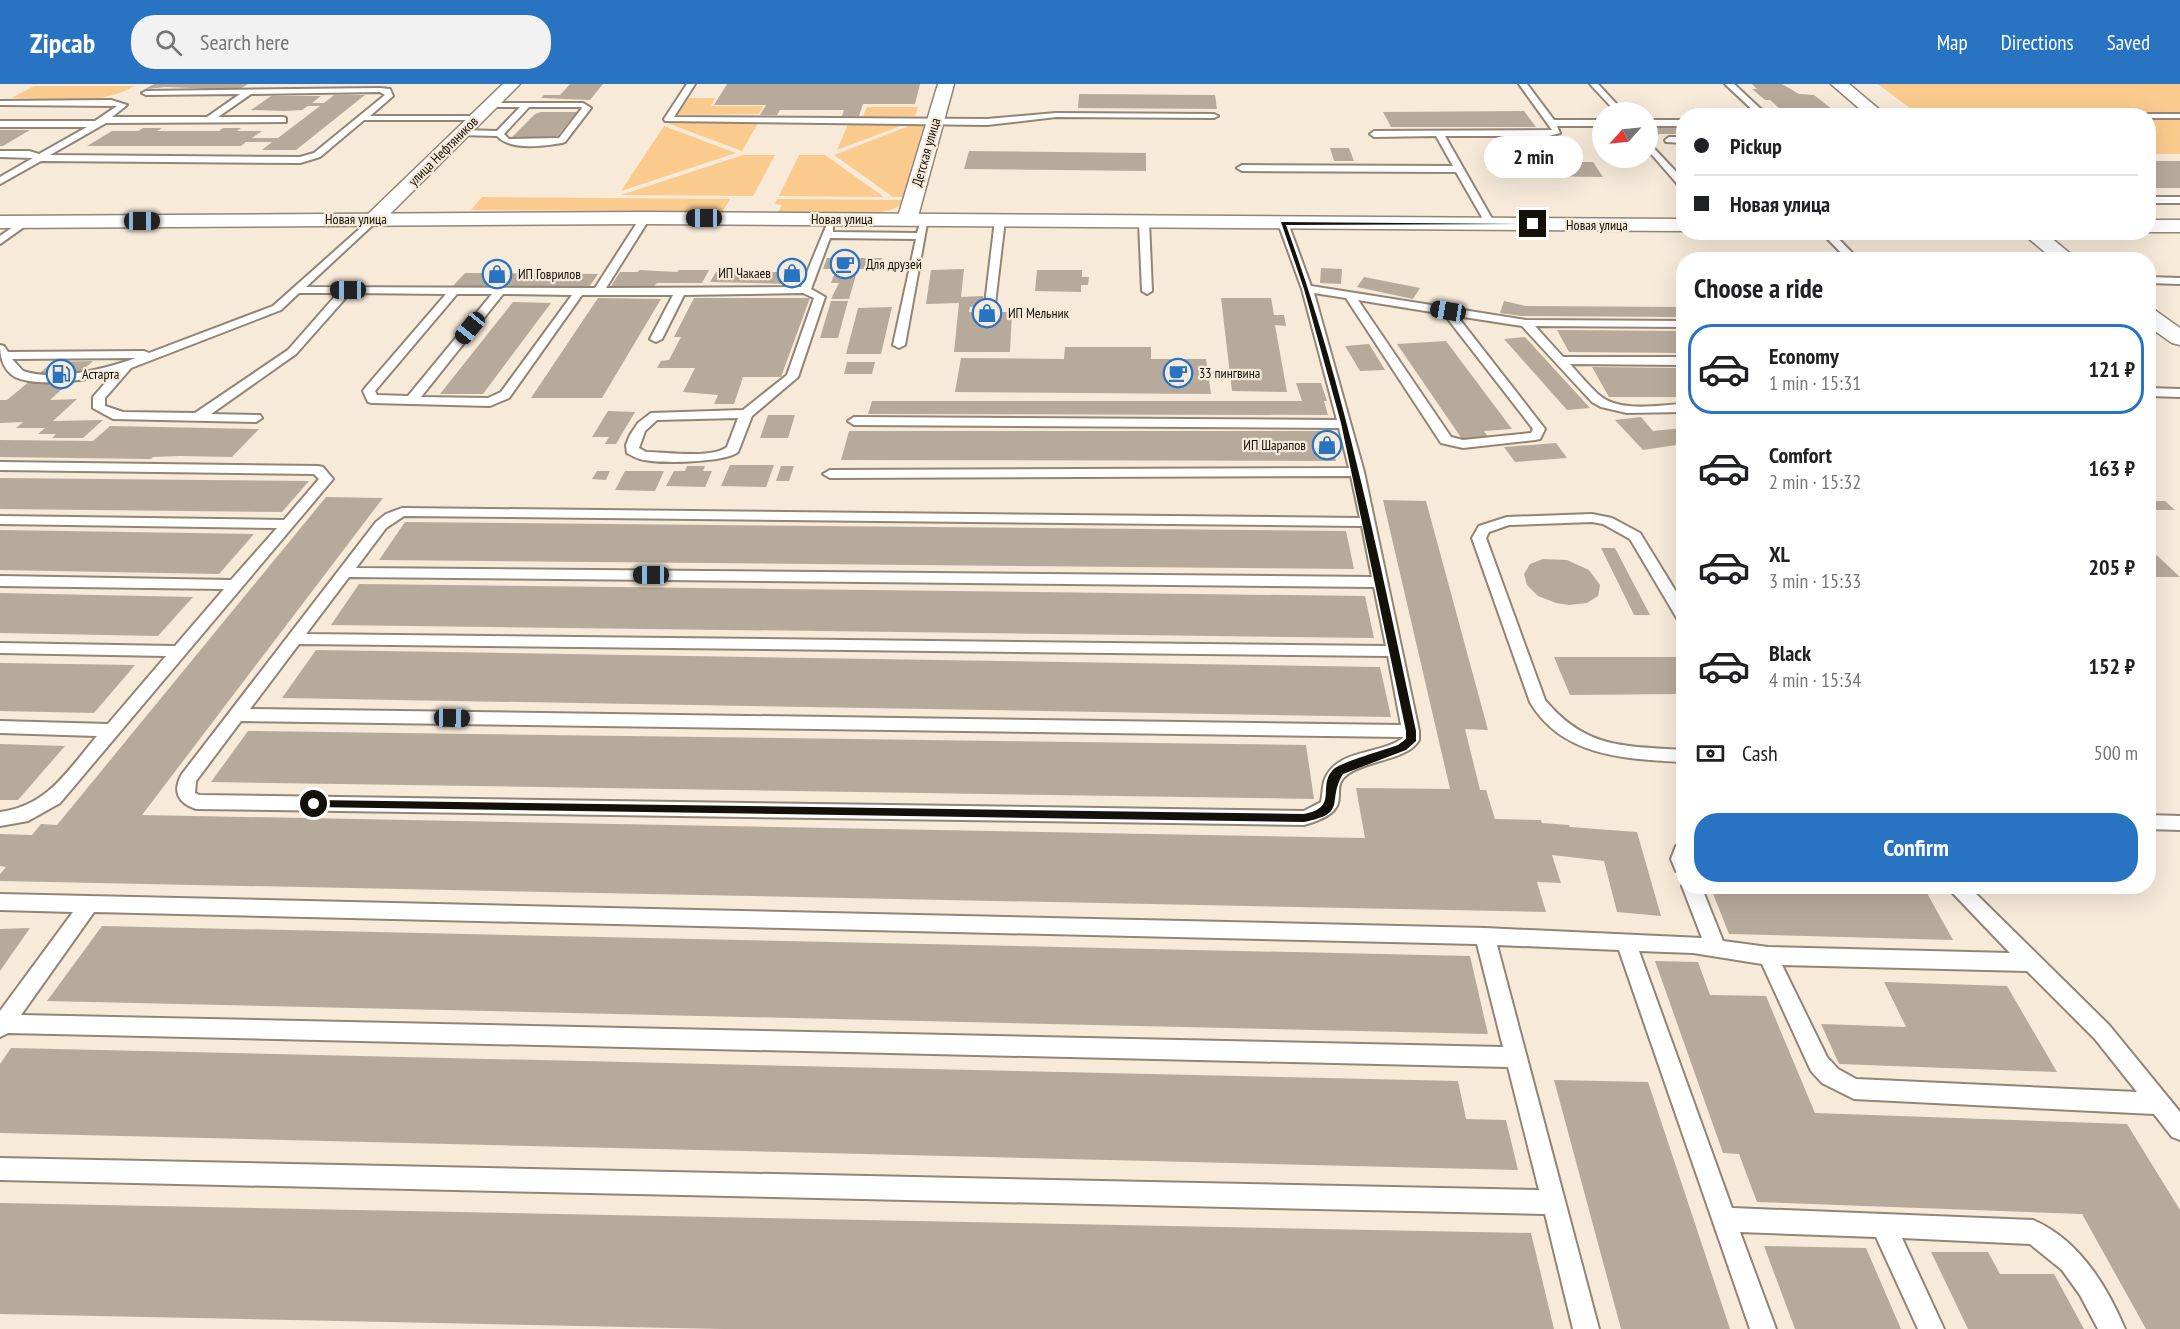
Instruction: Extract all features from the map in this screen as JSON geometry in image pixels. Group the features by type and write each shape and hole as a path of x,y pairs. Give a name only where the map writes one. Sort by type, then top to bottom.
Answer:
{"street":[{"name":"улица Нефтяников","path":"374,219 512,84"},
{"name":"Детская улица","path":"918,225 934,121 946,84"},
{"path":"1839,84 1870,108"},
{"name":"Новая улица","path":"0,222 645,218 830,227 999,220 1676,225"},
{"path":"2156,226 2180,226"},
{"path":"2042,240 2057,252"},
{"path":"2156,322 2180,338"}],"lane":[{"path":"691,84 668,118 987,122 1056,115 1214,116"},
{"path":"1374,134 1549,134 1557,131 1523,84"},
{"path":"1594,84 1611,102"},
{"path":"1729,84 1755,108"},
{"path":"209,120 251,91"},
{"path":"0,154 29,154 41,158 300,160 316,155 389,96 387,91 146,93"},
{"path":"0,103 111,102 123,105 100,122 0,182"},
{"path":"461,133 500,134 509,142 559,141 587,108 583,105 490,105"},
{"path":"500,134 527,105"},
{"path":"2156,116 2180,116"},
{"path":"363,118 476,118"},
{"path":"0,124 283,120"},
{"path":"1553,123 1592,123"},
{"path":"1658,123 1676,123"},
{"path":"1439,134 1490,224"},
{"path":"1670,140 1676,140"},
{"path":"1658,157 1676,177"},
{"path":"1242,168 1459,170"},
{"path":"2156,200 2180,200"},
{"path":"2169,200 2180,207"},
{"path":"598,292 645,218"},
{"path":"3,352 17,373 27,377 93,375 157,354 277,308 374,219"},
{"path":"990,304 999,220"},
{"path":"0,241 26,222"},
{"path":"1144,222 1147,291"},
{"path":"1283,223 1307,289 1345,423 1357,472 1411,731 1411,741 1402,747 1339,771 1333,781 1330,805 1320,815 1304,818 196,802 187,797 185,788 188,779 381,525 391,516 412,510 1367,522"},
{"path":"899,345 918,225"},
{"path":"805,290 830,227"},
{"path":"1834,240 1846,252"},
{"path":"2156,280 2180,281"},
{"path":"1307,289 1526,323 1676,324"},
{"path":"299,290 579,292 805,290 819,297 820,300 792,377 746,414 733,449 728,453 711,457 643,456 632,450 644,424 655,416 746,414"},
{"path":"198,417 292,352 348,290"},
{"path":"454,291 369,391 372,399 490,402 505,394 579,292"},
{"path":"411,401 500,291"},
{"path":"656,339 680,291"},
{"path":"1349,295 1446,440 1463,444 1535,436 1539,429 1536,424 1448,311"},
{"path":"1526,323 1596,399 1610,407 1676,408"},
{"path":"3,352 157,354"},
{"path":"1560,360 1676,361"},
{"path":"128,364 103,390 99,397 99,408 123,416 256,418"},
{"path":"2156,392 2180,393"},
{"path":"854,421 1345,423"},
{"path":"0,466 318,470 326,479 54,798 22,816 0,819"},
{"path":"830,474 1357,472"},
{"path":"1676,604 1635,536 1606,521 1592,518 1507,521 1496,523 1484,530 1479,538 1538,702 1549,718 1566,733 1606,750 1676,755"},
{"path":"0,520 289,524"},
{"path":"345,572 1380,582"},
{"path":"0,581 236,585"},
{"path":"294,639 1395,651"},
{"path":"0,648 180,651"},
{"path":"237,715 1411,731"},
{"path":"0,727 112,730"},
{"path":"2156,822 2180,823"},
{"path":"1694,894 1716,948"},
{"path":"1964,894 2102,1032 2180,1129"},
{"path":"0,902 87,906 1485,936 1694,945 1768,957 2032,962"},
{"path":"2,1026 87,906"},
{"path":"1485,936 1586,1329"},
{"path":"1626,942 1763,1329"},
{"path":"1768,957 1819,1064 1830,1076 1854,1089 2161,1104"},
{"path":"2,1026 1516,1057"},
{"path":"0,1169 1553,1202"},
{"path":"1724,1219 2033,1232 2048,1240 2076,1266 2112,1329"},
{"path":"1883,1226 1931,1329"}],"shaded area":[{"path":"1878,84 2180,84 2180,112 2156,112 2156,108 1910,108"},
{"path":"34,86 134,86 121,93 90,99 11,98"},
{"path":"689,98 715,98 711,106 763,106 759,114 677,115"},
{"path":"867,107 918,107 915,116 863,116"},
{"path":"2156,120 2180,120 2180,154 2156,154"},
{"path":"667,123 758,123 742,151"},
{"path":"848,124 906,124 837,150"},
{"path":"914,124 924,124 903,197 893,197 834,155"},
{"path":"664,126 736,153 621,191"},
{"path":"743,155 775,155 753,196 621,195"},
{"path":"799,155 825,155 884,197 779,196"},
{"path":"482,197 730,199 723,211 471,210"},
{"path":"777,199 902,200 899,206 889,210 840,214 778,212 782,205 775,204"}],"building":[{"path":"154,84 248,84 238,90 166,87 145,89"},
{"path":"570,84 603,84 590,100 541,98 544,95 560,95"},
{"path":"727,84 920,84 915,104 863,104 859,116 842,116 844,110 780,110 777,115 760,115 766,105 714,105"},
{"path":"1752,84 1782,84 1799,94 1814,95 1830,108 1779,108 1752,89 1757,89"},
{"path":"1079,94 1215,95 1217,109 1078,108"},
{"path":"334,95 365,95 296,150 262,150 272,142 246,142 241,146 87,146 112,131 138,131 143,128 162,128 157,131 219,131 223,128 241,128 237,131 262,131 252,138 278,138 320,106 285,111 251,110 271,96 321,96 312,103 324,103"},
{"path":"1524,111 1536,127 1391,127 1383,112"},
{"path":"577,112 555,139 512,137 535,114"},
{"path":"1658,128 1676,128 1676,134 1658,134"},
{"path":"0,130 30,130 0,146"},
{"path":"1330,148 1349,148 1354,161 1334,161"},
{"path":"969,151 1146,153 1146,171 964,169"},
{"path":"2156,161 2180,161 2180,188 2156,188"},
{"path":"1506,162 1592,162 1592,168 1597,168 1603,177 1515,176"},
{"path":"827,258 882,258 879,269 823,269"},
{"path":"1321,268 1342,269 1341,284 1320,283"},
{"path":"733,269 752,269 751,272 799,272 794,283 790,284 710,282 716,272 732,272"},
{"path":"964,269 961,297 983,296 982,306 970,307 969,312 1012,312 1010,352 954,352 959,303 926,304 931,270"},
{"path":"639,270 677,272 679,270 709,270 702,283 611,286 620,272 638,272"},
{"path":"1037,270 1082,270 1082,277 1089,277 1088,285 1081,285 1081,292 1035,291"},
{"path":"465,273 598,274 589,287 453,286"},
{"path":"834,275 856,275 849,299 831,299 839,283 831,283"},
{"path":"1364,277 1420,288 1413,299 1357,287"},
{"path":"598,298 661,299 602,398 531,398"},
{"path":"694,298 810,298 781,377 743,377 734,404 714,404 718,395 683,392 695,368 657,368 661,361 669,360 681,337 674,337"},
{"path":"1221,298 1271,298 1274,315 1284,315 1286,326 1275,325 1287,392 1232,391"},
{"path":"831,301 848,301 838,338 820,338"},
{"path":"1504,301 1526,306 1676,307 1676,317 1521,316 1500,313"},
{"path":"513,302 551,303 483,394 440,394"},
{"path":"892,307 881,354 846,354 858,308"},
{"path":"1557,330 1676,331 1676,353 1569,352"},
{"path":"1525,337 1590,408 1567,410 1504,339"},
{"path":"1446,341 1512,429 1484,431 1488,437 1462,439 1397,344"},
{"path":"1369,344 1385,370 1360,371 1345,346"},
{"path":"1065,347 1151,347 1151,359 1206,359 1211,394 955,392 961,358 1064,359"},
{"path":"93,361 50,400 77,399 53,421 103,420 83,438 52,438 56,434 38,434 45,428 16,428 23,422 0,423 0,400 7,400 53,362"},
{"path":"847,362 875,362 872,374 844,374"},
{"path":"1592,367 1676,368 1676,397 1609,397"},
{"path":"1296,383 1321,383 1327,401 1324,401 1328,415 868,414 872,401 1302,401"},
{"path":"608,411 635,412 616,444 605,444 609,437 592,437"},
{"path":"768,415 795,415 788,438 760,438"},
{"path":"1641,417 1653,431 1676,429 1676,445 1643,450 1615,420"},
{"path":"110,426 259,429 232,457 180,456 151,459 0,457 0,440 93,441"},
{"path":"849,431 1328,431 1336,461 841,460"},
{"path":"1556,443 1567,458 1515,462 1504,447"},
{"path":"730,465 774,465 766,487 721,486"},
{"path":"687,466 705,466 703,471 712,471 705,487 666,486 674,471 685,471"},
{"path":"781,466 794,466 789,481 776,481"},
{"path":"597,471 610,471 606,480 592,479"},
{"path":"625,471 664,471 655,491 615,490"},
{"path":"0,478 309,481 282,512 0,509"},
{"path":"326,497 383,498 142,815 1365,838 1356,788 1450,789 1383,500 1426,501 1488,730 1465,729 1480,790 1486,790 1495,819 1541,820 1542,823 1569,825 1570,827 1637,832 1661,916 1617,912 1604,861 1552,855 1561,883 1537,882 1546,912 0,881 0,874 6,867 0,866 0,834 32,835 41,824 57,825"},
{"path":"2156,501 2165,501 2175,510 2156,510"},
{"path":"405,522 1346,531 1354,569 379,560"},
{"path":"0,530 254,534 219,574 0,570"},
{"path":"1601,548 1615,548 1650,615 1634,615"},
{"path":"2156,554 2180,577 2156,577"},
{"path":"1543,559 1567,560 1589,570 1600,585 1598,596 1587,603 1569,605 1538,596 1527,585 1524,574 1530,564"},
{"path":"359,584 1365,596 1374,638 331,625"},
{"path":"0,593 193,597 158,636 0,633"},
{"path":"316,650 1380,667 1391,717 282,698"},
{"path":"1554,657 1676,657 1676,694 1570,695"},
{"path":"0,663 135,665 94,713 0,711"},
{"path":"248,731 1306,745 1314,799 211,782"},
{"path":"0,744 65,746 18,800 0,800"},
{"path":"1713,894 1927,894 1953,940 1729,934"},
{"path":"102,926 1470,956 1488,1034 47,1001"},
{"path":"30,928 0,971 0,929"},
{"path":"1655,961 1698,962 1710,995 1766,996 1815,1113 2127,1124 2180,1210 2180,1329 2146,1329 2082,1214 1757,1202 1739,1154 1723,1153"},
{"path":"1884,982 2007,986 2057,1072 1839,1064 1821,1024 1906,1027"},
{"path":"11,1048 1458,1081 1466,1119 1506,1120 1518,1170 0,1133 0,1064"},
{"path":"1554,1080 1648,1082 1730,1329 1621,1329"},
{"path":"0,1203 1531,1233 1554,1329 722,1329 0,1314"},
{"path":"1764,1246 1866,1248 1901,1329 1795,1329"},
{"path":"1931,1252 1988,1252 2000,1274 2054,1274 2084,1329 1968,1329"}],"place":[{"name":"Для друзей","path":"845,264"},
{"name":"ИП Чакаев","path":"792,273"},
{"name":"ИП Говрилов","path":"497,274"},
{"name":"ИП Мельник","path":"987,313"},
{"name":"33 пингвина","path":"1178,373"},
{"name":"Астарта","path":"61,374"},
{"name":"ИП Шарапов","path":"1327,445"}],"route":[{"path":"314,804 1304,818 1320,815 1330,805 1333,781 1339,771 1402,747 1411,741 1411,731 1345,423 1307,289 1283,223 1533,224"}]}
